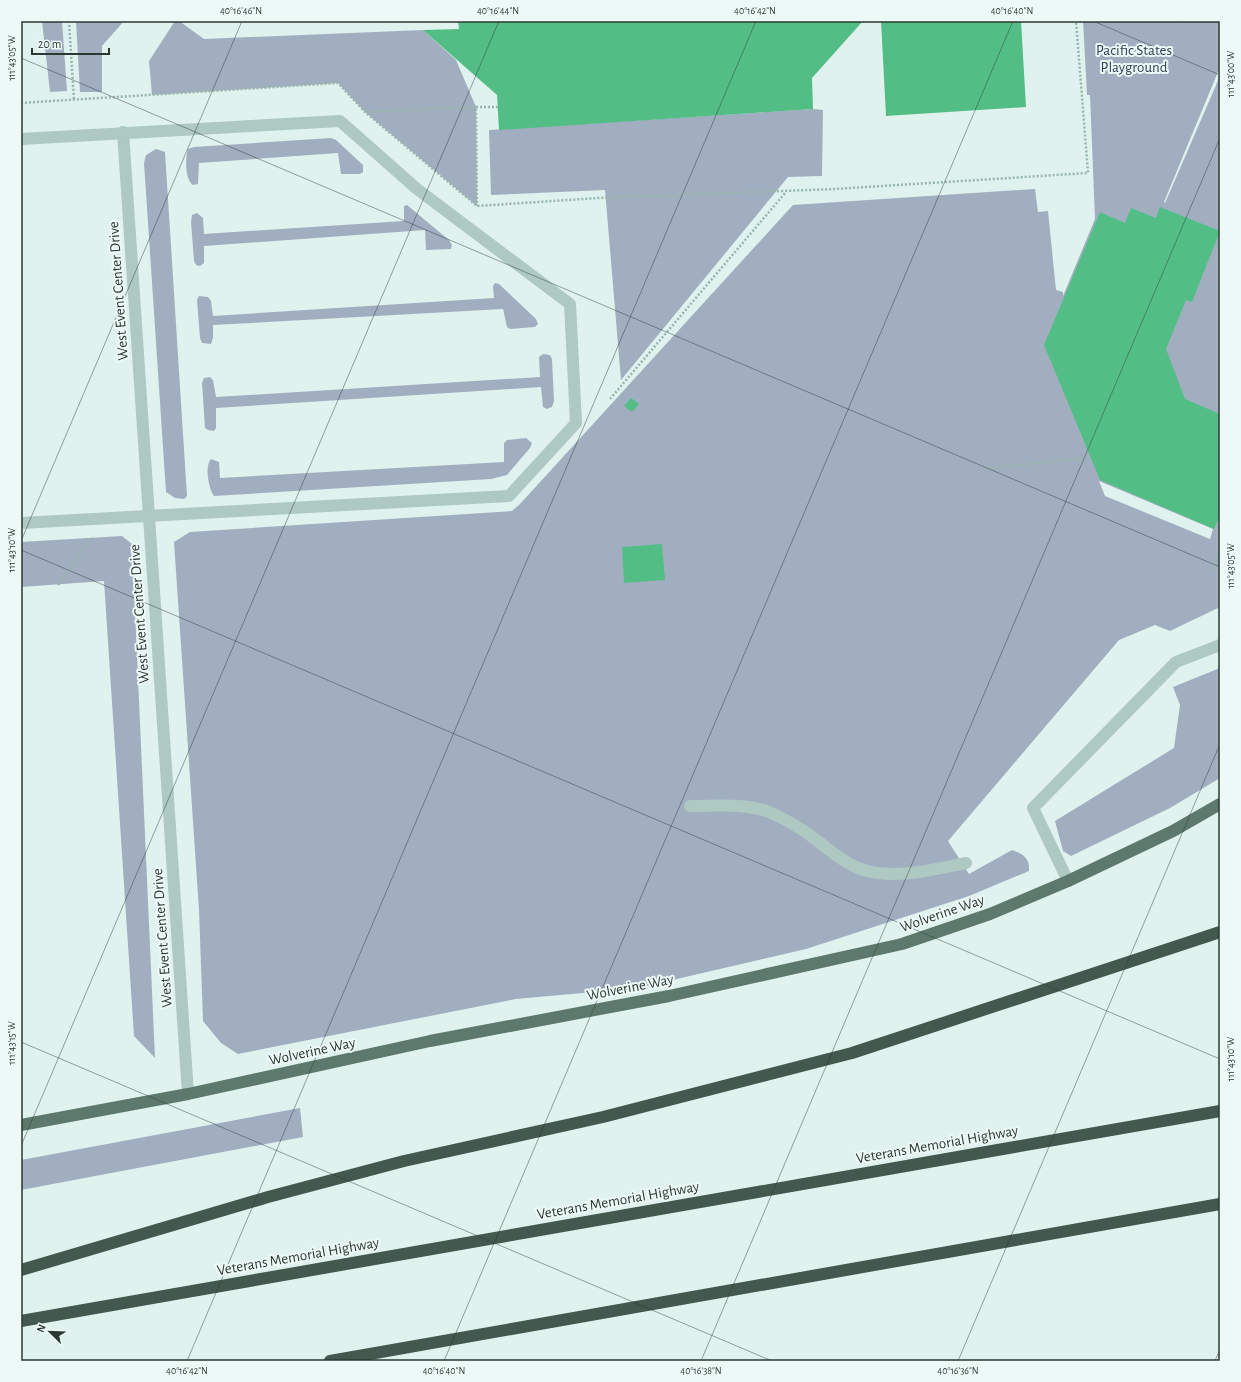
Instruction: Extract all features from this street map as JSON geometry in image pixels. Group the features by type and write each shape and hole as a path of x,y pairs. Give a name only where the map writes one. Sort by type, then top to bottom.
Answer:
{"highway":[{"path":"21,1270 268,1197 404,1161 603,1117 852,1053 1217,932"},
{"name":"Veterans Memorial Highway","path":"21,1321 1220,1111"},
{"path":"330,1361 1220,1204"}],"main road":[{"name":"Wolverine Way","path":"21,1125 188,1094 430,1041 669,996 902,944 990,914 1068,881 1173,831 1220,804"}],"street":[{"path":"21,139 123,132 340,121 417,189 570,304 573,339 576,423 509,496 21,523"},
{"name":"West Event Center Drive","path":"123,132 188,1094"},
{"path":"1068,881 1033,808 1176,662 1220,646"},
{"path":"690,806 728,806 768,812 801,830 843,860 867,871 887,874 927,871 966,862"}],"path":[{"path":"70,21 74,100"},
{"path":"21,104 338,83 365,112 477,206 598,198 787,191 1088,173 1076,21"},
{"path":"365,112 498,107"},
{"path":"476,108 477,206"},
{"path":"610,399 787,191"},
{"path":"989,468 1085,458"},
{"path":"58,585 106,519"},
{"path":"1213,570 1220,550"}],"green space":[{"path":"42,21 62,21 67,91 50,92"},
{"path":"76,21 124,21 102,46 102,92 80,92"},
{"path":"175,21 179,21 204,39 423,30 456,60 476,107 477,206 365,112 338,83 152,95 149,61"},
{"name":"Pacific States Playground","path":"1083,21 1180,21 1181,24 1181,21 1220,21 1220,67 1164,202 1165,203 1220,76 1220,607 1170,631 1155,625 1119,640 948,841 969,874 1012,850 1025,857 1028,863 1029,871 969,896 806,949 638,988 516,999 238,1054 221,1043 203,1021 199,910 174,542 190,532 512,511 793,205 1035,189 1038,212 1048,211 1056,290 1063,292 1063,296 1095,219 1090,95 1087,95","holes":["1099,481 1213,529 1210,539 1105,496"]},
{"path":"813,109 823,110 822,176 788,177 621,380 605,190 491,195 489,130"},
{"path":"331,138 336,140 363,165 363,172 360,174 341,174 338,153 199,163 198,184 193,185 188,178 186,158 188,149 194,147"},
{"path":"156,149 165,152 187,496 184,499 175,498 166,492 144,163 146,155"},
{"path":"407,205 449,240 452,245 451,249 426,250 425,230 204,246 204,263 200,266 196,265 194,261 191,222 192,215 197,213 203,218 204,234 404,221 404,206"},
{"path":"495,283 499,284 536,319 538,324 535,327 510,329 507,327 503,309 213,325 213,338 211,344 202,343 200,338 197,300 199,296 208,297 211,301 213,316 494,298 493,286"},
{"path":"543,354 550,355 552,359 554,401 552,407 547,409 543,407 541,387 216,408 216,428 214,431 205,428 202,383 204,378 210,377 213,380 216,397 540,377 539,357"},
{"path":"526,438 532,443 530,448 507,475 491,479 214,496 210,489 208,478 208,467 211,459 219,462 220,478 504,462 504,443 507,440"},
{"path":"122,536 132,544 155,1058 134,1036 104,581 21,587 21,542"},
{"path":"1220,668 1220,778 1170,808 1071,856 1063,851 1055,821 1174,748 1180,705 1173,687"},
{"path":"300,1108 303,1137 21,1190 21,1160"}],"building":[{"path":"458,21 863,21 812,78 813,109 499,130 497,95 423,30 459,29"},
{"path":"881,21 1021,21 1026,107 886,116"},
{"path":"1160,207 1220,231 1192,302 1186,300 1166,349 1185,399 1220,414 1220,515 1214,529 1100,480 1044,345 1100,212 1125,223 1131,208 1156,218"},
{"path":"631,398 639,404 632,412 624,406"},
{"path":"662,544 665,580 624,583 622,547"}]}
